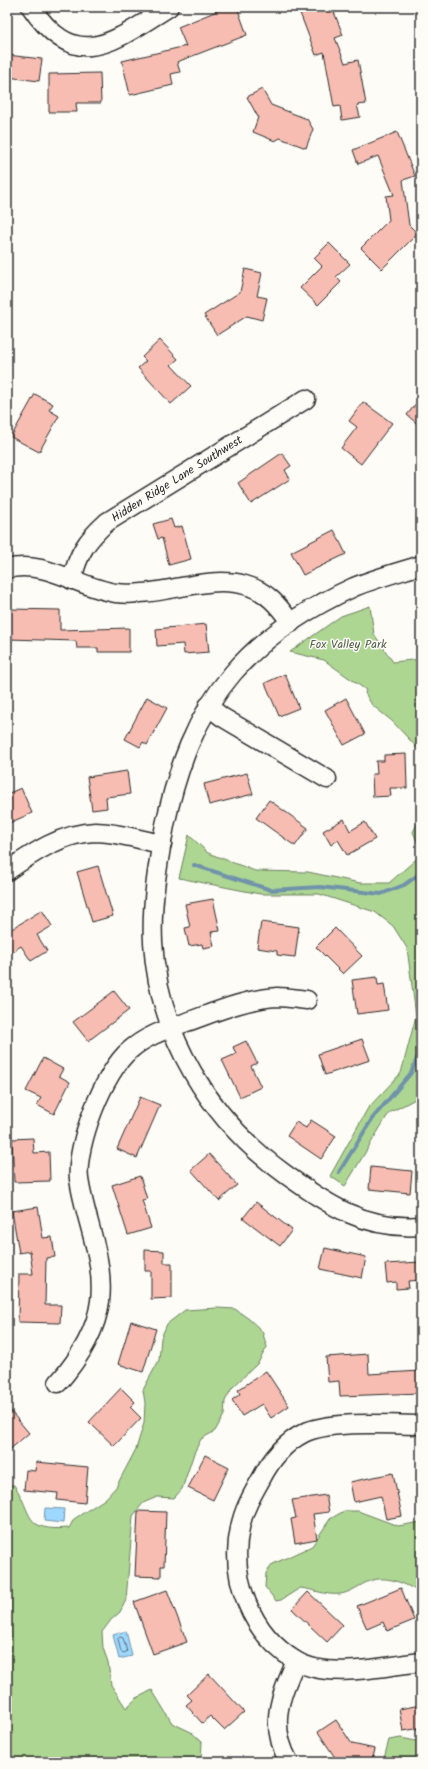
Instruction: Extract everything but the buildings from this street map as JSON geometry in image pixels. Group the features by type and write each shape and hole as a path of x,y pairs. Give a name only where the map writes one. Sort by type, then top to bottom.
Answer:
{"street":[{"path":"31,7 51,33 69,43 88,46 106,44 119,38 169,7"},
{"name":"Hidden Ridge Lane Southwest","path":"72,580 76,563 88,539 107,522 306,399"},
{"path":"421,565 355,587 327,601 291,623 256,650 238,668 208,706 182,761 175,783 155,886 153,939 159,987 172,1028 189,1066 215,1107 235,1131 275,1167 334,1206 364,1220 395,1226 421,1226"},
{"path":"7,569 29,567 101,590 131,594 164,591 207,583 239,583 264,593 280,608 291,623"},
{"path":"208,706 222,717 327,779"},
{"path":"7,871 39,850 56,841 77,835 96,832 162,844"},
{"path":"58,1383 83,1350 95,1321 100,1302 100,1264 79,1178 80,1156 85,1133 109,1078 122,1057 145,1038 254,1000 279,997 307,1000"},
{"path":"421,1424 324,1428 305,1432 283,1447 274,1458 248,1503 240,1527 237,1560 241,1587 248,1606 262,1630 296,1661 313,1668 336,1671 421,1662"},
{"path":"289,1762 278,1735 277,1715 283,1693 296,1661"}],"green space":[{"name":"Fox Valley Park","path":"370,606 374,634 393,662 421,659 421,752 392,721 372,705 365,693 366,690 324,660 290,652 341,616"},
{"path":"421,816 421,850 413,832"},
{"path":"189,835 208,853 255,871 308,872 360,883 389,883 421,855 421,1096 389,1113 345,1186 330,1176 368,1108 401,1073 416,1016 407,948 393,926 375,912 319,894 260,894 179,878"},
{"path":"217,1308 235,1309 249,1319 262,1331 267,1347 258,1363 232,1388 225,1401 224,1415 215,1431 201,1439 194,1453 182,1489 174,1498 157,1497 143,1503 133,1516 126,1600 120,1612 111,1620 102,1632 103,1648 108,1662 111,1685 126,1708 137,1698 152,1690 172,1723 191,1732 202,1742 201,1762 7,1762 7,1485 14,1485 31,1519 36,1524 43,1527 69,1528 74,1519 105,1499 116,1487 136,1449 144,1423 145,1403 143,1390 159,1360 161,1338 167,1324 185,1310"},
{"path":"344,1511 358,1511 398,1526 421,1522 421,1593 394,1580 379,1579 372,1580 350,1591 340,1594 330,1594 300,1588 281,1600 276,1601 265,1587 266,1573 273,1564 312,1546 330,1519"},
{"path":"401,1738 421,1742 421,1762 383,1762 389,1740"}],"water":[{"path":"45,1508 64,1509 63,1523 44,1521"},
{"path":"126,1631 132,1656 119,1659 113,1635"}],"waterway":[{"path":"194,865 271,890 320,887 381,894 404,885 421,873"},
{"path":"339,1172 372,1119 411,1073 421,1049"}]}
